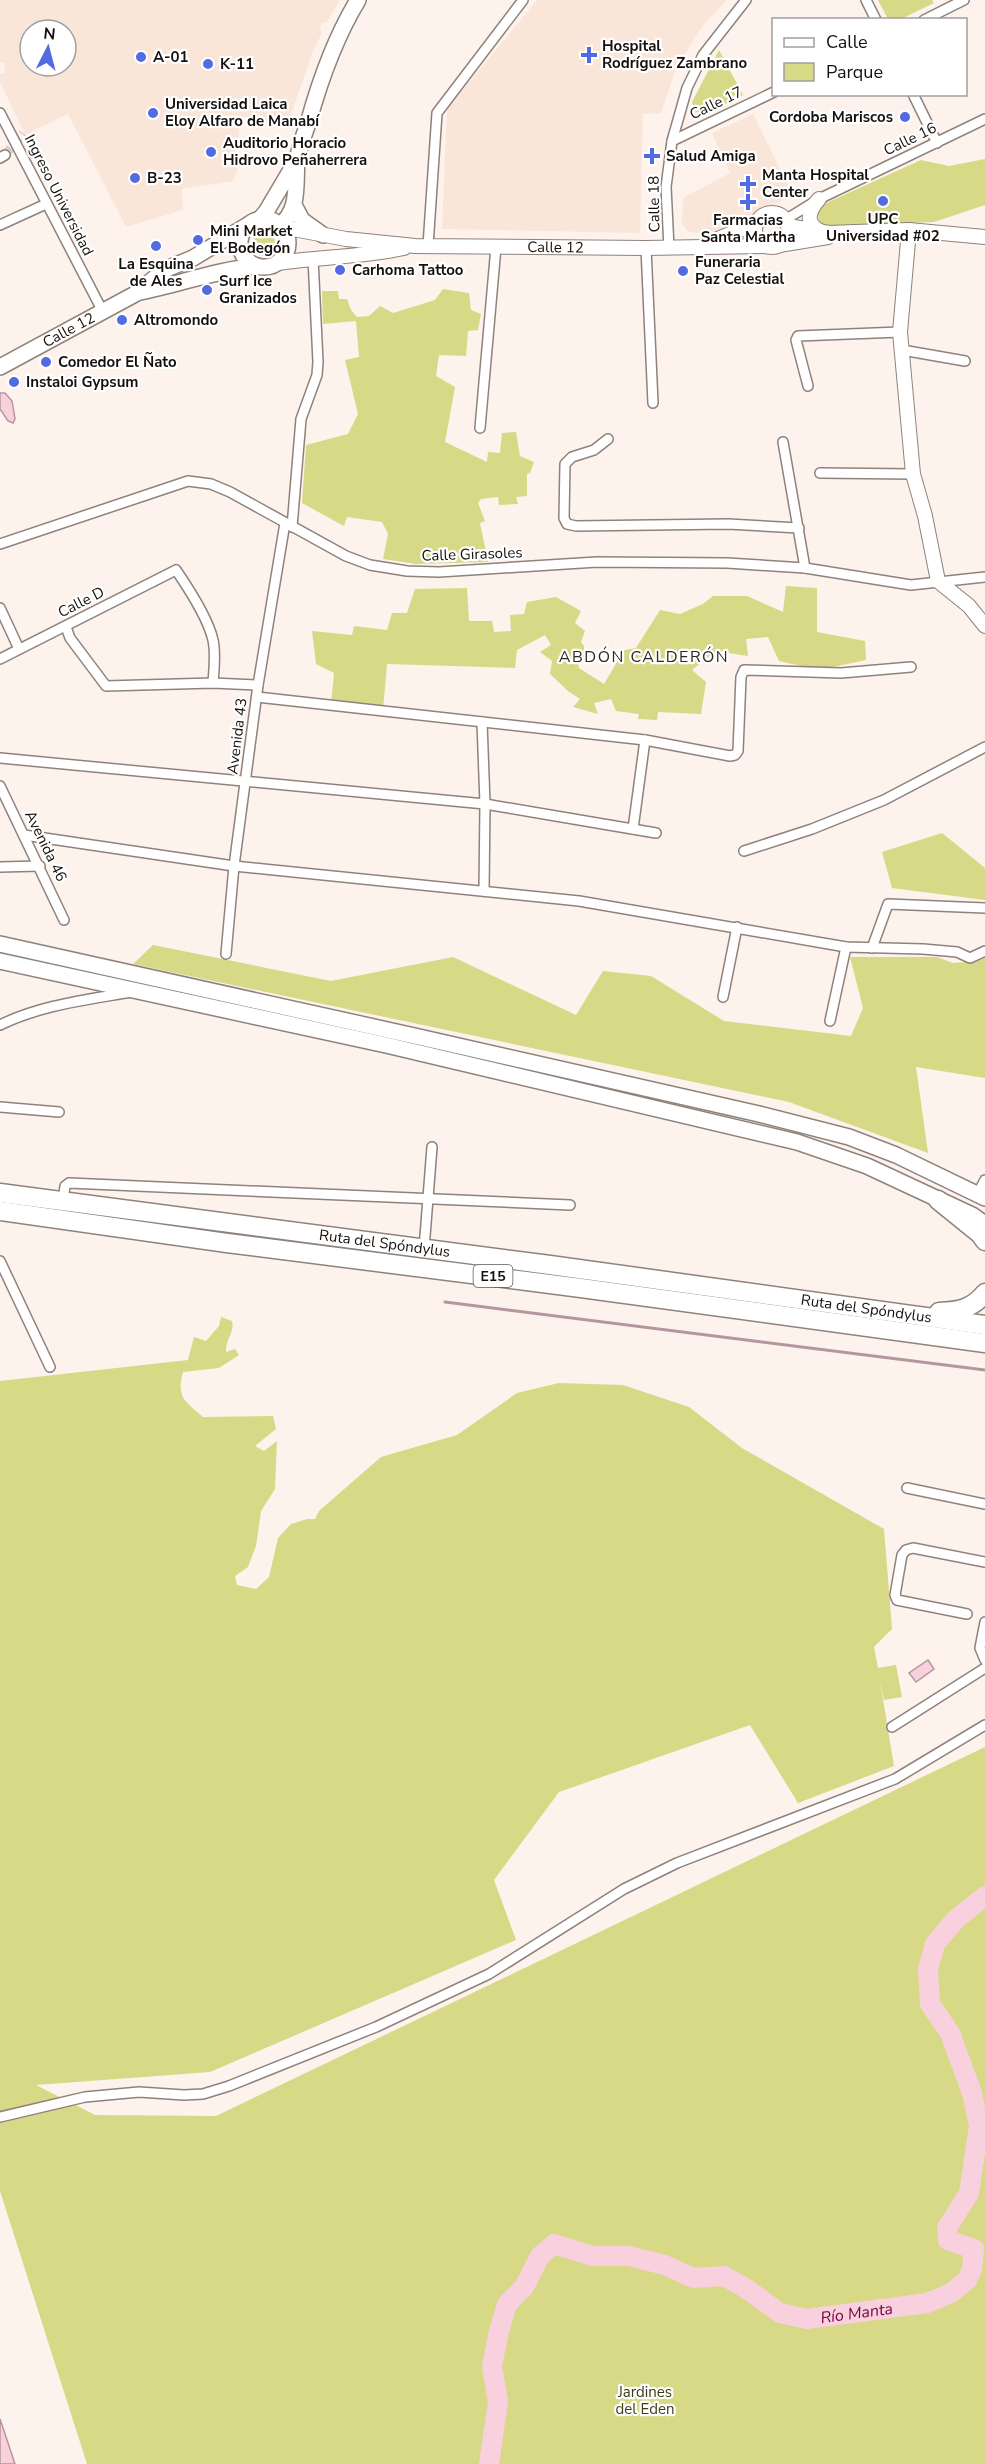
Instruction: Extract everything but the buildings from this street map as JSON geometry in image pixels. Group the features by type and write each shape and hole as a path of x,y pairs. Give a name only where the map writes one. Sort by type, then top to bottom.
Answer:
{"highway":[{"name":"Ruta del Spóndylus","path":"0,1193 666,1280 985,1326"},
{"path":"938,1200 980,1234 985,1241"},
{"name":"Ruta del Spóndylus","path":"0,1211 985,1343"},
{"path":"893,1313 959,1311 976,1303 985,1293"}],"main road":[{"path":"282,226 294,205 298,158 332,46 358,0"},
{"path":"254,222 272,220 282,226 286,233 288,247 282,259 277,263 270,266 257,266 245,258 241,237 276,196 298,158"},
{"path":"819,199 811,208 809,217 812,226 820,231"},
{"path":"294,205 302,220 323,235"},
{"path":"768,213 778,214 787,223 785,240 774,246 758,238 757,223 768,213"},
{"name":"Calle 12","path":"137,293 164,270 193,258 254,222"},
{"name":"Calle 12","path":"700,246 757,223"},
{"name":"Calle 12","path":"787,223 820,231 857,233"},
{"name":"Calle 12","path":"282,226 323,235 412,246 646,248 774,246 857,233 909,230 985,237"},
{"path":"909,230 900,332 913,474 925,516 938,581 969,606 985,626"},
{"name":"Calle 12","path":"277,263 377,254 412,246"},
{"name":"Calle 12","path":"0,367 137,293 170,286 210,273 257,266"},
{"path":"0,944 419,1037 838,1134 983,1191"},
{"path":"0,961 386,1045 787,1139 857,1162 972,1215 985,1224"}],"street":[{"path":"428,246 437,113 523,0"},
{"name":"Calle 18","path":"669,248 666,187 672,141 687,88 703,55 746,0"},
{"path":"866,0 875,18"},
{"path":"928,18 964,0"},
{"name":"Calle 17","path":"672,141 772,93"},
{"path":"914,96 937,143"},
{"name":"Ingreso Universidad","path":"0,113 102,310"},
{"name":"Calle 16","path":"787,223 819,199 985,119"},
{"path":"0,225 21,213 46,204"},
{"path":"480,428 496,247"},
{"path":"646,248 653,403"},
{"name":"Avenida 43","path":"226,954 234,866 247,783 258,685 288,525 301,419 317,375 313,258"},
{"path":"808,386 796,340 798,336 900,332"},
{"path":"902,350 965,361"},
{"path":"608,439 594,450 572,457 565,464 564,518 567,524 576,526 728,524 799,528"},
{"path":"783,442 805,568"},
{"path":"820,473 913,474"},
{"name":"Calle Girasoles","path":"0,544 188,481 211,484 230,492 346,556 370,565 407,571 439,572 597,562 727,563 805,568 911,585 985,577"},
{"name":"Calle D","path":"0,659 176,570 191,592 213,639 215,657 213,683"},
{"path":"0,608 19,649"},
{"path":"66,627 70,638 106,686 213,683 258,685"},
{"path":"257,697 645,740 730,756 735,755 738,751 741,677 744,670 841,673 911,667"},
{"path":"482,722 483,891"},
{"path":"633,829 645,740"},
{"path":"744,851 812,829 884,800 985,747"},
{"path":"0,758 484,804 656,833"},
{"name":"Avenida 46","path":"0,786 64,920"},
{"path":"24,835 234,866 579,902 846,947 957,952 970,958 985,951"},
{"path":"0,867 40,866"},
{"path":"872,948 888,904 985,908"},
{"path":"723,997 737,927"},
{"path":"830,1021 846,947"},
{"path":"0,1025 26,1014 62,1004 136,991"},
{"path":"0,1107 59,1112"},
{"path":"424,1249 432,1147"},
{"path":"63,1201 65,1186 69,1183 570,1205"},
{"path":"0,1261 50,1367"},
{"path":"907,1488 985,1504"},
{"path":"967,1614 897,1600 895,1595 902,1555 906,1550 913,1548 985,1562"},
{"path":"971,1678 984,1657 980,1648 985,1623"},
{"path":"892,1727 985,1668"},
{"path":"0,2117 84,2097 139,2092 194,2094 229,2086 376,2027 489,1974 624,1889 677,1863 895,1779 985,1725"}],"shaded area":[{"name":"Universidad Laica Eloy Alfaro de Manabí","path":"0,0 340,0 327,22 322,23 320,27 322,33 313,51 287,126 242,116 235,156 238,169 233,181 182,189 183,210 126,227 68,114 25,135 0,82 0,73 4,73 5,63 0,62"},
{"path":"537,0 727,0 704,24 676,69 661,113 643,114 640,233 442,229 447,109"},
{"name":"Manta Hospital Center","path":"753,114 793,195 727,228 707,234 687,231 682,223 683,198 730,173 712,133"},
{"path":"0,393 5,393 12,401 15,419 13,423 8,421 0,409"},
{"path":"928,1660 934,1669 916,1682 909,1673"},
{"path":"0,2419 15,2464 0,2464"}],"green space":[{"path":"878,0 932,0 934,3 903,18 887,18"},
{"path":"719,50 743,95 701,114 695,111 692,102"},
{"path":"985,159 985,205 934,222 824,226 819,219 818,214 822,205 921,160 949,166"},
{"path":"264,232 274,239 275,243 268,253 264,254 254,247 253,243 260,233"},
{"path":"443,289 469,293 471,310 481,314 478,330 468,331 466,356 439,355 436,376 455,387 445,442 487,462 488,452 500,453 502,433 516,432 520,456 534,462 530,473 527,474 527,496 516,497 518,504 499,505 498,497 481,499 478,503 485,521 480,523 488,562 416,564 383,559 388,534 382,522 347,517 344,526 302,503 306,445 348,434 358,414 345,360 359,357 356,321 323,324 322,291 338,291 339,299 347,299 351,310 357,317 369,316 380,306 393,313 435,300"},
{"path":"786,586 817,588 817,632 865,641 866,660 819,670 779,661 768,637 746,639 748,656 716,651 692,670 706,682 701,714 658,712 657,720 638,719 639,714 616,711 611,699 594,703 598,714 573,707 580,699 550,674 552,661 540,652 551,645 545,635 517,650 515,668 387,664 383,710 331,704 334,673 316,664 312,631 352,635 354,626 387,630 392,613 407,613 415,589 467,588 469,621 492,621 494,632 511,631 510,615 524,614 527,602 556,597 581,611 575,623 585,631 581,642 584,646 584,657 578,659 579,668 604,684 617,662 619,651 636,648 660,610 680,614 703,604 713,596 747,596 783,612"},
{"path":"942,833 985,868 985,900 892,888 882,852"},
{"path":"153,945 331,981 453,957 576,1015 603,971 651,976 724,1021 851,1036 863,1008 850,957 937,957 953,963 977,961 985,956 985,1078 916,1067 928,1153 789,1102 133,964"},
{"name":"Jardines del Eden","path":"221,1317 232,1321 233,1325 226,1352 235,1349 239,1355 219,1368 183,1372 181,1388 184,1398 203,1417 273,1416 276,1429 255,1446 264,1451 277,1441 275,1489 261,1511 256,1546 248,1567 235,1576 237,1585 256,1589 269,1577 278,1538 291,1524 315,1519 319,1511 381,1457 457,1435 517,1393 559,1383 623,1385 689,1407 742,1448 884,1529 892,1629 874,1647 878,1668 896,1665 902,1697 884,1700 880,1681 894,1766 798,1803 750,1725 559,1792 494,1880 516,1940 210,2072 36,2085 95,2115 216,2116 985,1747 985,2464 87,2464 0,2191 0,1381 188,1360 194,1337 206,1341 219,1326"}],"waterway":[{"path":"445,1302 985,1370"},
{"name":"Río Manta","path":"489,2464 498,2402 492,2366 499,2331 507,2304 524,2287 540,2256 554,2244 592,2256 629,2256 665,2265 694,2278 724,2276 747,2289 780,2313 807,2319 927,2303 951,2293 967,2280 972,2269 974,2249 948,2240 947,2228 969,2193 979,2126 972,2093 950,2033 930,2004 928,1969 935,1944 955,1920 985,1896"}],"tunnel":[{"path":"5,155 23,133"}],"place":[{"name":"Hospital Rodríguez Zambrano","path":"589,55"},
{"name":"A-01","path":"141,57"},
{"name":"K-11","path":"208,64"},
{"name":"Universidad Laica Eloy Alfaro de Manabí","path":"153,113"},
{"name":"Cordoba Mariscos","path":"905,117"},
{"name":"Auditorio Horacio Hidrovo Peñaherrera","path":"211,152"},
{"name":"Salud Amiga","path":"652,156"},
{"name":"B-23","path":"135,178"},
{"name":"Manta Hospital Center","path":"748,184"},
{"name":"UPC Universidad #02","path":"883,201"},
{"name":"Farmacias Santa Martha","path":"748,202"},
{"name":"Mini Market El Bodegón","path":"198,240"},
{"name":"La Esquina de Ales","path":"156,246"},
{"name":"Carhoma Tattoo","path":"340,270"},
{"name":"Funeraria Paz Celestial","path":"683,271"},
{"name":"Surf Ice Granizados","path":"207,290"},
{"name":"Altromondo","path":"122,320"},
{"name":"Comedor El Ñato","path":"46,362"},
{"name":"Instaloi Gypsum","path":"14,382"}],"district":[{"name":"ABDÓN CALDERÓN","path":"644,656"}]}
